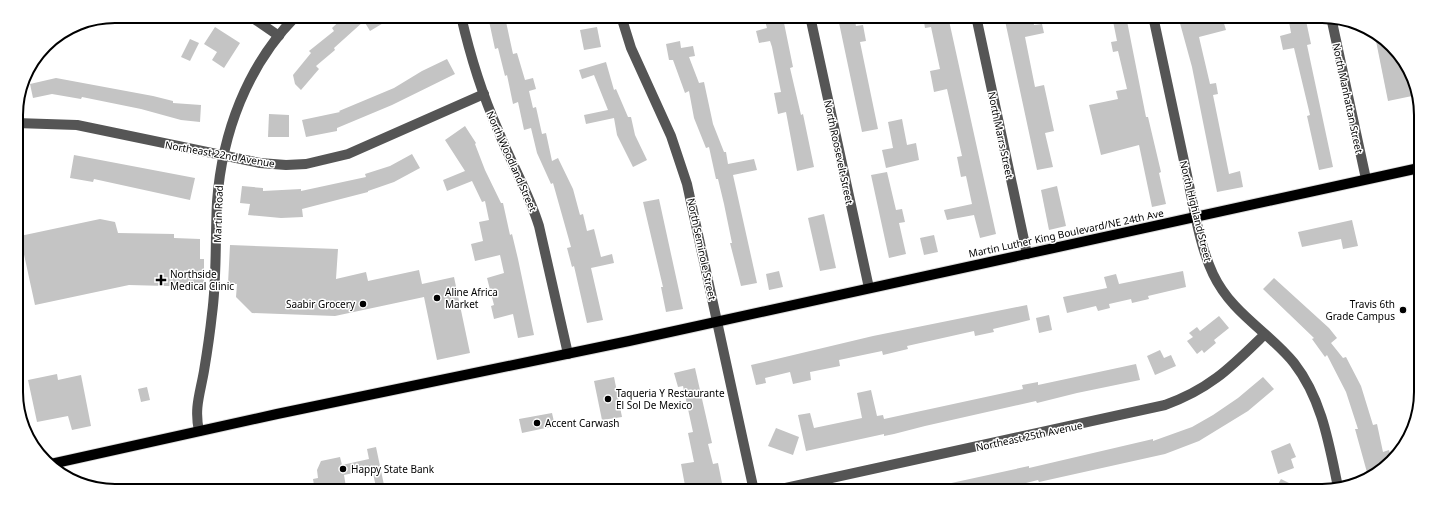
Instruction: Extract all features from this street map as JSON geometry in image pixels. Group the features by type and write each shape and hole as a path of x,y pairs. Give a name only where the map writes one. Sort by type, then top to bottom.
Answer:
{"main road":[{"name":"Martin Luther King Boulevard/NE 24th Ave","path":"199,431 718,322 1414,169"},
{"path":"57,463 199,431"}],"street":[{"path":"260,23 279,36"},
{"name":"Martin Road","path":"199,431 196,411 213,312 216,263 217,203 223,156 230,127 243,93 264,56 290,23"},
{"name":"North Woodland Street","path":"463,23 484,94 498,131 533,206 539,226 568,354"},
{"name":"North Seminole Street","path":"623,23 631,48 680,159 718,322 753,484"},
{"name":"North Roosevelt Street","path":"812,23 869,288"},
{"name":"North Marrs Street","path":"978,23 1027,254"},
{"name":"North Highland Street","path":"1154,23 1204,250 1220,287 1240,312 1293,363 1311,390 1322,420 1337,483"},
{"name":"North Manhattan Street","path":"1331,24 1366,179"},
{"name":"Northeast 22nd Avenue","path":"23,123 77,125 223,156 286,165 306,164 329,160 348,154 484,94"},
{"name":"Northeast 25th Avenue","path":"804,484 1165,405 1185,398 1216,380 1264,335"}],"building":[{"path":"337,23 362,23 334,48 335,50 316,66 319,69 301,90 295,84 293,75 311,53 309,51 334,31 332,28"},
{"path":"365,23 383,23 370,31"},
{"path":"489,23 506,23 513,54 517,53 525,80 533,78 536,89 529,91 533,108 536,107 542,134 546,133 552,161 558,158 573,189 580,215 583,214 587,231 594,229 601,257 612,254 614,263 591,268 603,320 587,323 574,266 572,267 567,248 571,247 553,183 551,184 537,153 531,128 524,130 518,102 513,104 507,75 505,76 498,48 495,49"},
{"path":"766,23 784,23 793,67 790,68 801,115 803,114 814,167 797,171 786,112 778,114 774,93 781,92 772,47 770,41 759,43 756,31 767,28"},
{"path":"839,23 855,23 856,26 863,25 866,41 860,42 878,129 862,132"},
{"path":"924,23 950,23 996,234 980,238 974,215 947,220 944,210 972,204 966,176 961,177 957,157 962,156 947,89 934,92 930,71 940,69 931,27 925,28"},
{"path":"1006,23 1034,23 1034,25 1042,24 1044,33 1025,37 1035,87 1044,85 1054,131 1045,133 1053,167 1037,170"},
{"path":"1113,23 1127,23 1146,117 1148,117 1161,172 1159,173 1166,204 1152,207 1139,145 1101,155 1089,105 1118,99 1116,91 1127,89 1118,51 1113,52 1111,42 1117,41"},
{"path":"1180,23 1224,23 1226,30 1199,37 1210,84 1216,83 1218,94 1213,95 1229,174 1240,171 1243,187 1217,192 1192,67"},
{"path":"1289,23 1306,23 1311,44 1307,45 1333,167 1319,170 1307,116 1310,115 1294,48 1283,50 1280,36 1291,33"},
{"path":"215,27 240,43 224,68 212,60 217,52 204,44"},
{"path":"597,27 601,47 584,50 580,30"},
{"path":"190,39 199,43 190,61 181,57"},
{"path":"680,41 681,48 693,46 695,56 689,57 699,83 704,82 713,124 724,152 726,152 728,164 754,159 757,170 733,175 757,283 741,286 730,243 732,243 724,204 718,179 716,179 709,147 706,148 694,118 689,91 685,93 673,60 669,60 666,44"},
{"path":"1376,41 1387,50 1402,69 1411,91 1412,96 1388,101"},
{"path":"447,59 455,74 392,105 337,128 337,131 306,137 302,120 340,112 339,111 394,88 422,71"},
{"path":"606,62 614,90 616,89 628,117 631,117 635,135 647,160 633,167 617,135 614,118 586,124 584,115 608,110 594,75 582,79 579,70"},
{"path":"56,78 153,96 173,101 173,103 201,105 200,122 181,120 141,109 82,97 81,99 52,94 33,98 30,84"},
{"path":"269,114 289,115 289,137 268,137"},
{"path":"902,119 907,145 916,143 919,160 886,168 882,150 893,148 888,122"},
{"path":"465,126 476,143 475,144 485,170 501,203 503,203 510,235 512,234 518,259 534,335 518,338 513,314 494,319 491,306 494,305 487,278 504,273 500,255 475,261 471,244 483,241 479,222 489,220 485,201 482,202 472,181 447,191 443,180 465,171 445,140"},
{"path":"412,154 420,168 394,182 368,192 302,209 303,217 281,218 248,215 250,204 240,203 242,186 263,188 263,191 301,189 301,191 366,177 365,174 390,166"},
{"path":"74,155 195,178 190,200 94,179 93,182 70,178"},
{"path":"887,172 896,210 902,209 905,222 899,223 906,254 889,258 871,175"},
{"path":"1057,186 1066,226 1049,230 1041,190"},
{"path":"659,199 683,309 666,312 661,287 663,287 643,202"},
{"path":"824,214 836,268 820,271 808,218"},
{"path":"100,219 115,222 118,233 174,234 174,238 200,239 200,259 204,259 204,287 129,285 35,305 23,250 23,235"},
{"path":"1352,220 1358,246 1343,249 1341,239 1302,247 1298,232"},
{"path":"934,235 938,252 924,255 920,238"},
{"path":"230,245 338,249 336,279 366,272 368,281 419,270 422,284 454,277 470,353 437,360 424,297 335,316 252,313 236,297 237,284 228,284"},
{"path":"779,271 783,287 769,290 766,274"},
{"path":"1183,271 1186,287 1148,296 1149,299 1132,303 1131,299 1109,304 1110,308 1098,311 1096,306 1067,313 1063,297 1107,288 1104,277 1116,274 1119,284"},
{"path":"1274,278 1329,328 1337,338 1331,343 1343,358 1346,357 1361,386 1373,425 1377,424 1383,452 1389,450 1390,454 1368,472 1355,429 1358,429 1346,392 1327,355 1325,357 1312,339 1314,338 1263,289"},
{"path":"1027,305 1030,320 993,329 994,332 975,336 974,331 907,346 908,349 883,355 882,351 839,360 840,366 810,372 811,380 793,384 790,372 765,378 766,383 756,385 751,365 873,336"},
{"path":"1049,315 1052,330 1039,333 1036,318"},
{"path":"1219,316 1229,328 1214,340 1216,343 1204,353 1202,350 1197,354 1187,341 1193,337 1189,333 1197,327 1200,331"},
{"path":"1160,350 1164,358 1171,355 1176,366 1155,375 1147,356"},
{"path":"1136,364 1140,380 1037,403 1036,401 894,434 884,436 884,434 806,451 798,415 810,413 814,428 862,418 857,393 871,390 877,416 883,415 884,419 1023,389 1022,385 1038,382 1038,385"},
{"path":"695,368 712,443 708,444 713,464 718,463 722,483 685,484 681,464 694,462 688,433 693,432 683,386 678,387 674,373"},
{"path":"57,374 58,380 81,375 91,426 72,430 68,416 37,422 28,380"},
{"name":"Taqueria Y Restaurante El Sol De Mexico","path":"614,377 622,417 602,420 594,381"},
{"path":"1263,377 1274,389 1248,411 1199,441 1165,454 1039,482 1038,480 1022,484 947,484 1029,466 1029,468 1153,439 1153,441 1192,427 1238,398"},
{"path":"147,387 150,400 141,402 138,389"},
{"name":"Accent Carwash","path":"552,413 555,426 522,433 519,419"},
{"path":"776,428 799,437 793,455 768,446"},
{"path":"1290,443 1296,457 1291,459 1294,468 1278,474 1271,451"},
{"name":"Happy State Bank","path":"376,447 384,484 375,484 372,469 344,475 346,484 314,484 313,479 318,478 317,470 321,461 340,457 342,465 369,459 367,449"},
{"path":"1281,479 1291,484 1278,484"}],"place":[{"name":"Northside Medical Clinic","path":"161,280"},
{"name":"Aline Africa Market","path":"437,298"},
{"name":"Saabir Grocery","path":"363,304"},
{"name":"Travis 6th Grade Campus","path":"1403,310"},
{"name":"Taqueria Y Restaurante El Sol De Mexico","path":"608,399"},
{"name":"Accent Carwash","path":"537,423"},
{"name":"Happy State Bank","path":"343,469"}]}
